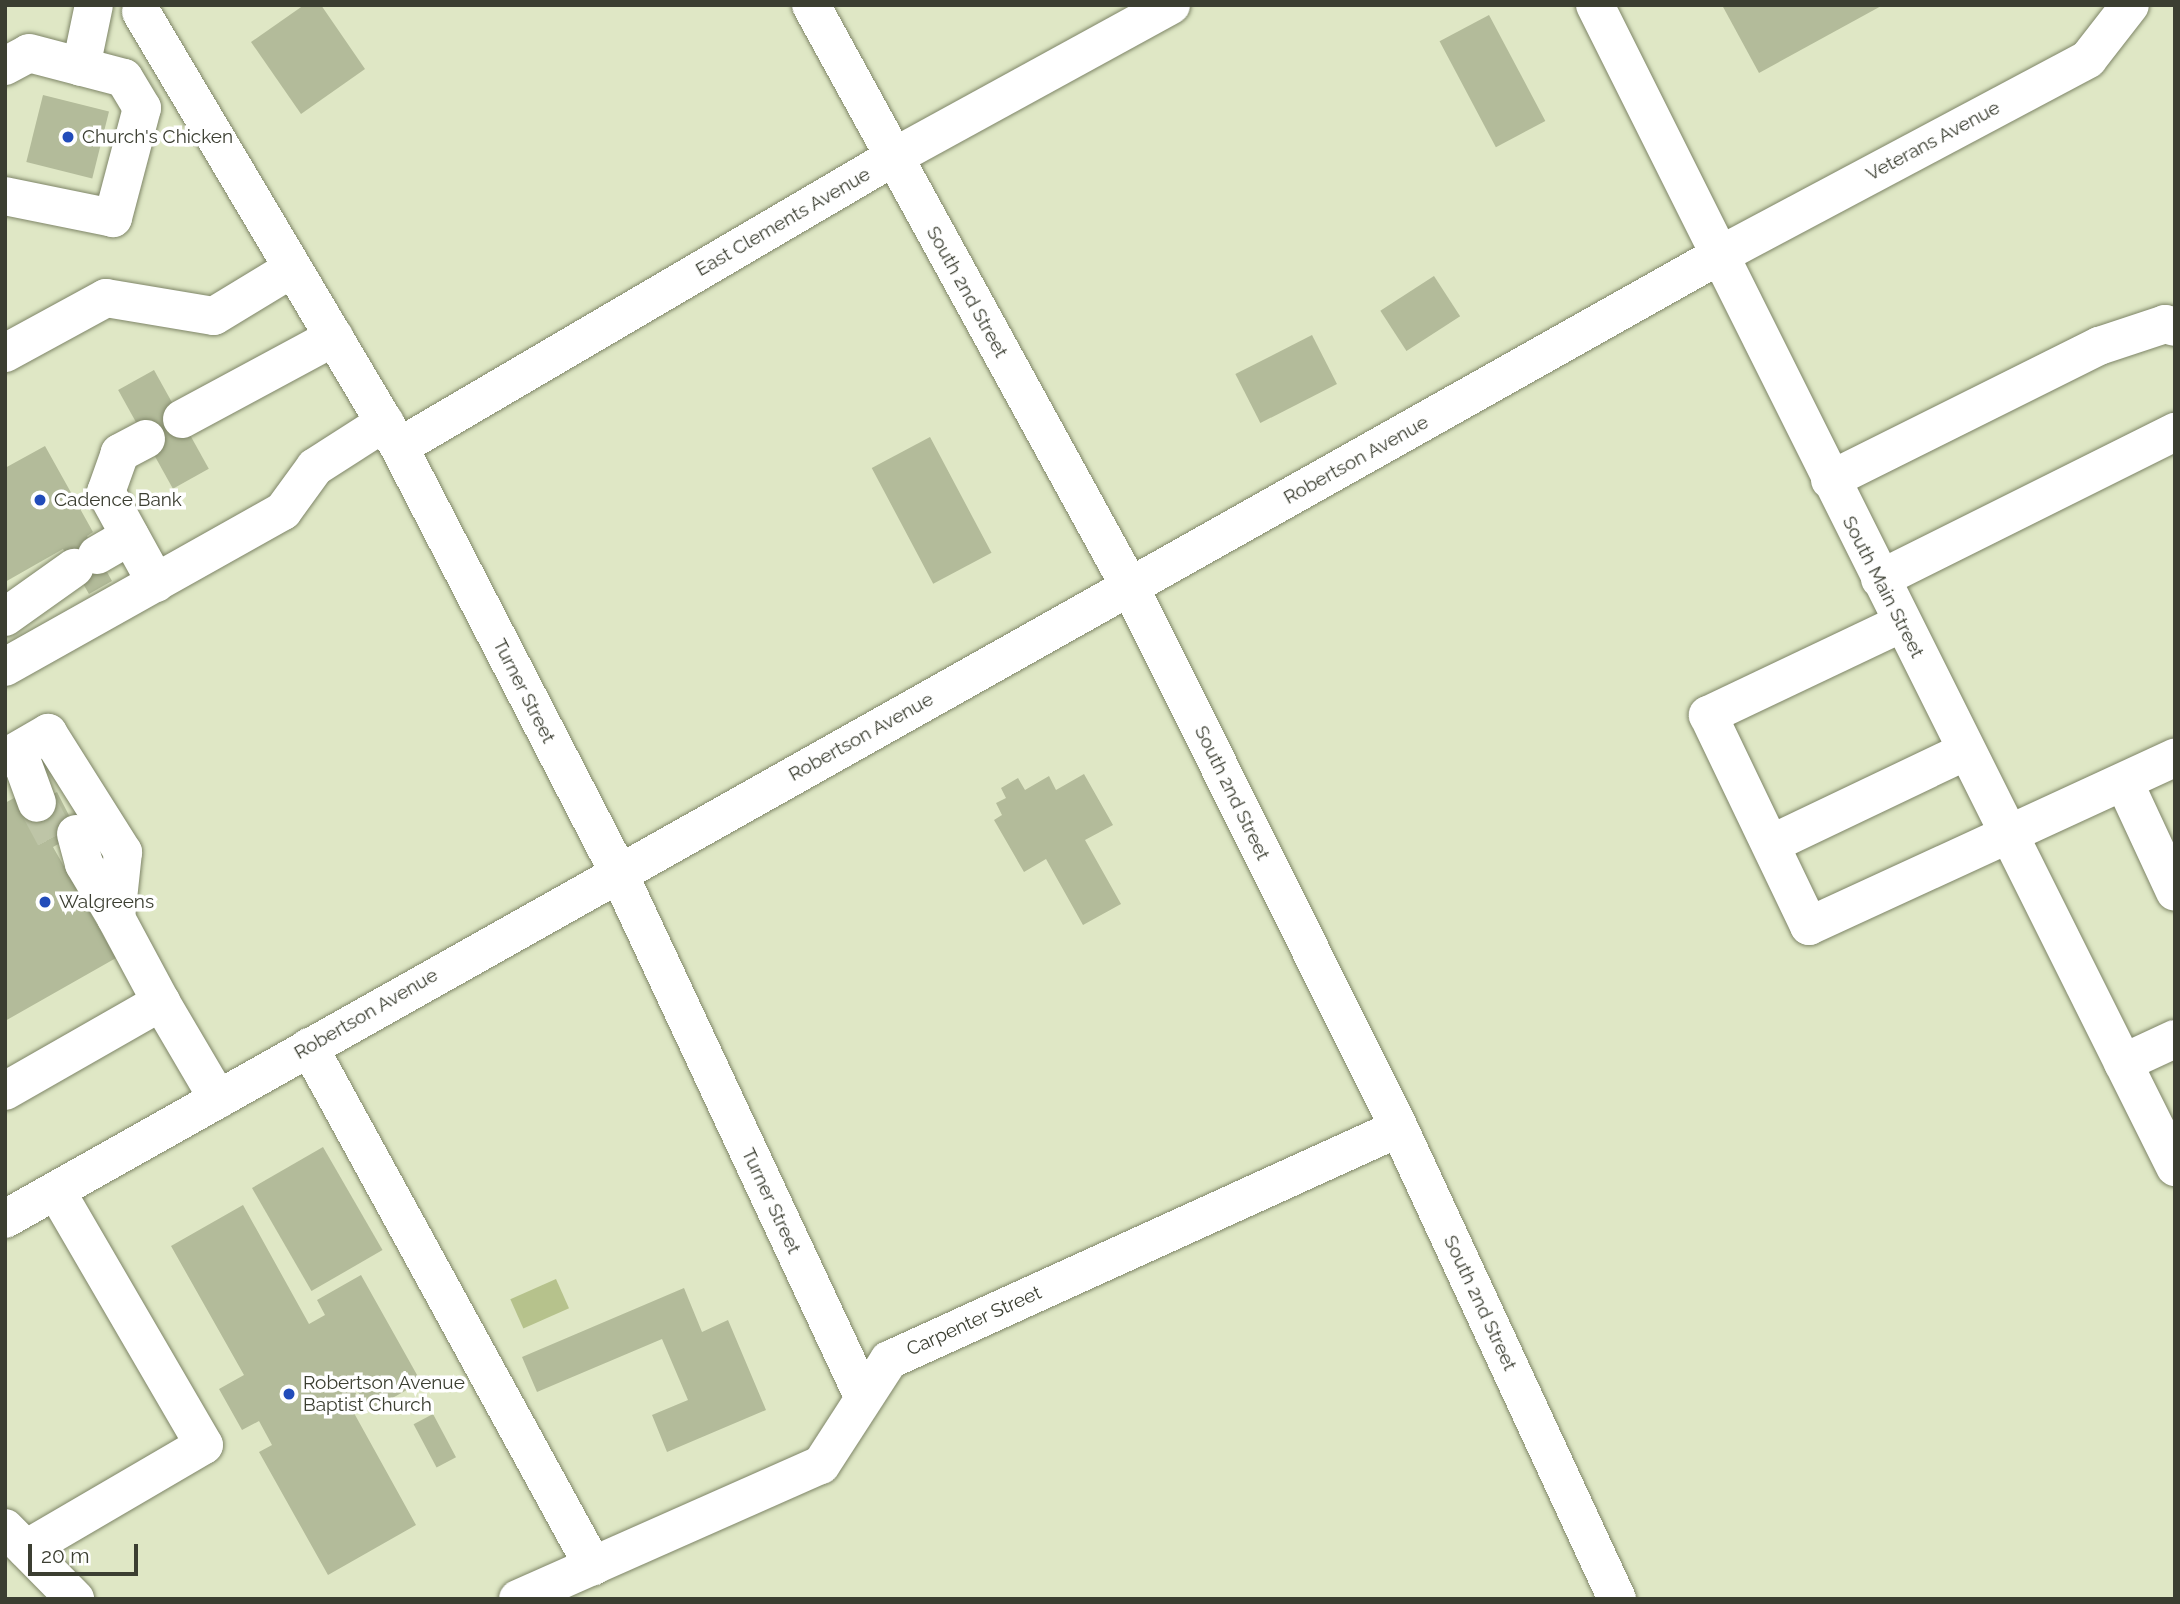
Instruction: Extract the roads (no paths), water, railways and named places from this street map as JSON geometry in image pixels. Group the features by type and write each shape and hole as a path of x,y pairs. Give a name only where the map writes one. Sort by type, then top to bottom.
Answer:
{"street":[{"path":"81,67 94,5"},
{"name":"South 2nd Street","path":"811,5 892,158 1130,587 1399,1128 1617,1599"},
{"name":"East Clements Avenue","path":"5,667 283,511 315,467 392,435 1171,5"},
{"name":"South Main Street","path":"1595,5 2175,1167"},
{"name":"Veterans Avenue","path":"1718,256 2088,59 2130,5"},
{"name":"Turner Street","path":"136,7 392,435 618,872 862,1394"},
{"path":"5,66 29,53 124,78 142,108 113,218 5,196"},
{"name":"Robertson Avenue","path":"5,1219 1718,256"},
{"path":"5,353 106,298 214,316 293,268"},
{"path":"1830,480 2099,346 2165,324 2175,327"},
{"path":"182,419 334,337"},
{"path":"1880,579 2175,432"},
{"path":"146,439 120,453 106,492 156,583"},
{"path":"5,617 86,561 130,536"},
{"path":"1902,623 1708,715 1809,926 2175,758"},
{"path":"29,776 48,733 123,852 116,918"},
{"path":"1771,844 1966,751"},
{"path":"2124,782 2175,892"},
{"path":"73,847 218,1099"},
{"path":"5,1091 161,1002"},
{"path":"2123,1063 2175,1039"},
{"path":"309,1047 593,1566"},
{"name":"Carpenter Street","path":"517,1599 821,1465 841,1442 862,1394 889,1360 1399,1128"},
{"path":"56,1191 204,1445 16,1538 75,1599"}],"tunnel":[{"path":"37,803 59,844"}],"place":[{"name":"Church's Chicken","path":"68,137"},
{"name":"Cadence Bank","path":"40,500"},
{"name":"Walgreens","path":"45,902"},
{"name":"Robertson Avenue Baptist Church","path":"289,1394"}]}
